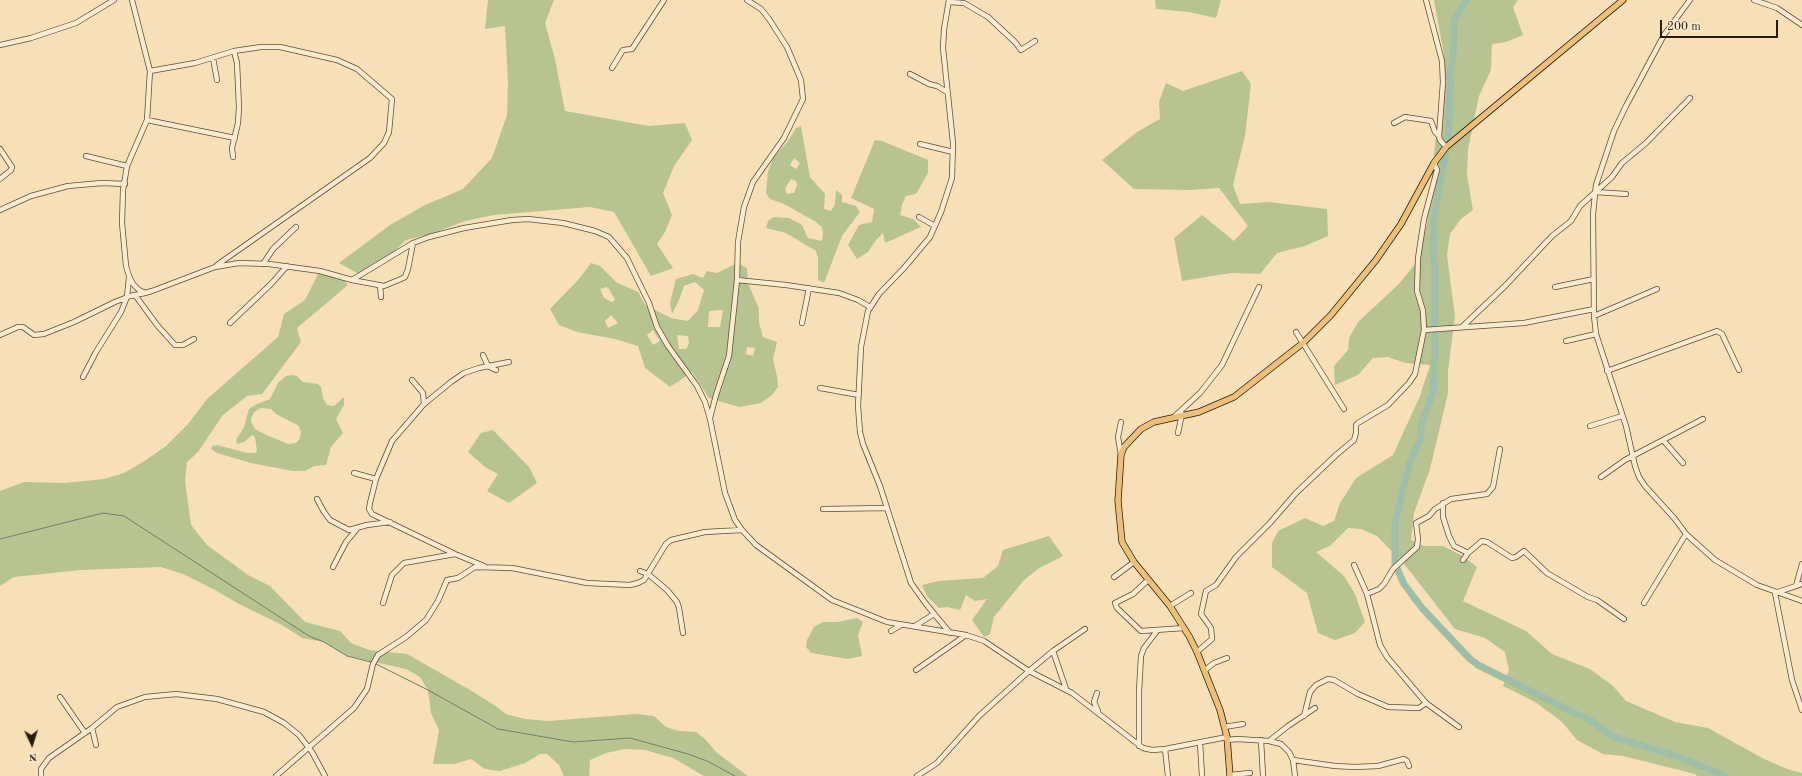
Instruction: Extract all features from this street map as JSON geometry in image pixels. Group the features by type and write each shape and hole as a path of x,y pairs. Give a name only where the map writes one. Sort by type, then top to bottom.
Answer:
{"main road":[{"path":"1230,776 1227,738 1218,703 1197,652 1170,606 1134,562 1122,542 1119,528 1118,501 1121,454 1132,437 1141,429 1154,422 1182,414 1199,412 1234,398 1303,343 1331,315 1376,260 1401,224 1434,163 1446,147 1623,0"}],"street":[{"path":"0,45 31,38 76,23 114,0"},
{"path":"132,0 150,71 147,120 127,166 122,223 124,252 129,276 133,284 145,293"},
{"path":"612,68 623,50 632,48 664,0"},
{"path":"710,419 729,356 737,280 738,242 744,207 753,182 793,121 803,99 803,90 795,66 777,30 761,9 747,0"},
{"path":"1426,0 1438,44 1443,70 1439,136"},
{"path":"1690,0 1657,46 1626,106 1612,137 1595,192 1594,316 1596,334 1622,416 1639,477 1686,534 1715,560 1757,585 1775,593 1802,601"},
{"path":"1754,0 1777,8 1802,25"},
{"path":"950,633 934,614 912,583 860,432 858,406 862,335 870,307 930,237 946,198 952,178 953,152 943,38 949,1 964,4 988,17 1010,37 1020,50 1035,41"},
{"path":"0,335 18,327 23,327 34,335 44,334 127,298 160,289 215,266 370,158 384,143 389,132 392,118 392,99 357,69 344,63 280,47 261,47 234,51 213,58 150,71"},
{"path":"233,157 232,148 235,138 239,107 237,63 234,51"},
{"path":"213,58 217,80"},
{"path":"910,74 947,92"},
{"path":"1462,327 1506,285 1552,236 1571,221 1580,206 1612,177 1622,163 1646,143 1690,98"},
{"path":"1394,123 1405,117 1431,121 1435,132 1446,147"},
{"path":"147,120 235,138"},
{"path":"920,144 953,152"},
{"path":"0,149 12,167 11,170 0,179"},
{"path":"86,156 127,166"},
{"path":"1197,652 1212,640 1211,628 1201,614 1206,591 1216,586 1236,557 1270,523 1296,493 1354,440 1358,423 1382,409 1409,383 1414,374 1424,330 1422,311 1417,291 1418,258 1424,219 1437,170 1434,163"},
{"path":"0,210 31,196 68,186 102,183 125,184"},
{"path":"1595,192 1626,194"},
{"path":"919,217 935,226"},
{"path":"352,280 413,243 464,228 517,220 541,221 577,226 609,237 627,258 649,303 657,327 668,346 697,386 705,402 710,419 725,493 735,520 742,530 770,556 832,600 881,620 901,625 966,635 989,644 1029,671 1066,689 1100,714 1139,746 1152,750 1165,749 1227,738 1269,741 1284,746 1289,752 1293,760 1294,776"},
{"path":"263,264 273,248 296,227"},
{"path":"215,266 238,263 287,266 320,271 352,280 380,285 389,284 405,277 413,243"},
{"path":"230,323 271,284 287,266"},
{"path":"83,377 96,352 121,312 127,298 129,276"},
{"path":"1555,287 1594,279"},
{"path":"737,280 839,293 858,300 870,307"},
{"path":"380,285 381,297"},
{"path":"1175,416 1200,393 1222,365 1259,287"},
{"path":"802,323 809,288"},
{"path":"1594,316 1657,289"},
{"path":"135,295 157,325 175,345 183,345 194,339"},
{"path":"1424,330 1524,323 1594,309"},
{"path":"1607,371 1717,331 1722,334 1739,370"},
{"path":"1296,332 1344,409"},
{"path":"1566,341 1596,334"},
{"path":"483,355 488,366 496,370"},
{"path":"487,567 455,554 392,522 372,514 370,510 376,479 392,441 424,404 464,373 509,362"},
{"path":"412,380 423,394 424,404"},
{"path":"820,388 859,395"},
{"path":"1178,433 1182,414"},
{"path":"1590,426 1622,416"},
{"path":"1602,476 1633,456 1703,419"},
{"path":"1121,422 1118,437 1121,454"},
{"path":"1663,440 1683,463"},
{"path":"1367,594 1379,589 1384,584 1393,569 1417,547 1418,539 1416,524 1429,516 1443,503 1452,499 1488,494 1494,487 1500,449"},
{"path":"354,473 376,479"},
{"path":"318,499 324,512 330,520 349,530 374,524 392,522"},
{"path":"1443,503 1443,517 1449,536 1454,546 1468,553"},
{"path":"823,509 887,508"},
{"path":"332,567 346,542 357,529"},
{"path":"276,776 308,746 354,708 367,689 373,664 378,655 411,633 426,620 438,601 447,580 458,578 475,567 487,567 512,568 587,584 619,586 638,583 648,574 666,544 671,540 677,537 705,532 742,530"},
{"path":"1644,603 1686,534"},
{"path":"1463,560 1468,553 1482,541 1487,542 1512,558 1524,551 1547,573 1581,593 1597,600 1624,619"},
{"path":"383,603 392,575 397,568 404,563 455,554"},
{"path":"1114,577 1134,562"},
{"path":"1796,586 1802,564"},
{"path":"1354,565 1367,594 1380,645 1387,657 1426,703 1459,727"},
{"path":"640,571 648,574 667,590 677,602 683,633"},
{"path":"1148,580 1133,594 1115,603 1117,608 1139,630 1146,632 1184,628"},
{"path":"1775,593 1802,584"},
{"path":"1170,606 1191,593"},
{"path":"1775,593 1792,680 1802,710"},
{"path":"915,626 934,614"},
{"path":"891,631 901,625"},
{"path":"917,776 937,763 979,716 1029,671 1053,651 1085,629"},
{"path":"1139,746 1141,660 1144,648 1157,631"},
{"path":"916,670 966,635"},
{"path":"1053,651 1066,689"},
{"path":"1205,670 1214,663 1227,658"},
{"path":"1304,716 1310,692 1316,684 1328,679 1334,680 1358,694 1388,707 1419,708 1426,703"},
{"path":"1097,692 1094,702 1100,714"},
{"path":"41,776 41,769 49,758 92,728 117,707 133,700 152,696 176,694 217,699 264,712 284,723 299,735 308,746 325,776"},
{"path":"60,697 85,733"},
{"path":"1269,741 1315,708"},
{"path":"1224,727 1243,724"},
{"path":"92,728 96,745"},
{"path":"1261,740 1263,776"},
{"path":"1200,742 1202,776"},
{"path":"1165,749 1168,776"},
{"path":"1293,760 1335,766 1355,767 1378,766 1404,759 1407,761 1409,766"},
{"path":"1230,776 1250,773"}],"green space":[{"path":"488,0 554,0 545,23 555,59 565,111 649,126 685,123 692,140 674,166 663,193 672,215 665,232 657,244 673,268 651,276 614,212 590,207 494,215 465,221 434,233 406,240 389,256 361,275 339,263 390,225 425,205 463,189 492,158 507,115 508,82 505,26 485,29"},
{"path":"1155,0 1221,0 1216,18 1189,12 1156,9"},
{"path":"1434,0 1518,0 1513,7 1523,35 1506,42 1492,44 1491,70 1479,96 1468,149 1467,175 1473,210 1461,219 1450,234 1447,255 1455,317 1448,371 1448,393 1430,469 1414,513 1411,540 1424,546 1443,546 1463,556 1477,567 1463,601 1526,631 1552,654 1590,669 1613,686 1626,701 1675,722 1708,728 1764,759 1787,769 1802,773 1802,776 1697,776 1695,774 1623,756 1603,754 1577,740 1561,721 1535,702 1503,686 1509,670 1505,652 1485,638 1455,629 1405,565 1377,536 1361,529 1348,528 1330,546 1316,552 1344,576 1355,594 1365,622 1355,633 1335,640 1318,633 1307,593 1272,567 1272,543 1278,531 1305,518 1323,526 1334,521 1340,503 1356,478 1393,455 1420,396 1430,365 1406,363 1388,357 1373,358 1358,375 1335,385 1334,366 1348,350 1349,338 1358,322 1399,284 1415,264 1427,224 1444,55"},
{"path":"1242,71 1251,84 1245,136 1233,185 1240,204 1269,202 1327,209 1328,236 1305,246 1277,253 1260,274 1231,273 1182,281 1174,238 1202,215 1234,241 1248,226 1219,188 1190,190 1134,189 1102,160 1137,132 1160,119 1159,102 1166,83 1183,91"},
{"path":"801,126 810,177 825,194 824,209 831,211 835,204 836,190 842,195 842,202 856,206 860,212 842,236 824,283 818,280 818,258 816,251 786,233 766,228 768,221 774,217 789,218 802,225 808,238 822,241 822,227 784,204 770,199 766,193 768,172 773,158 788,141 796,128","holes":["794,158 800,163 796,169 790,165","791,179 796,181 797,185 794,193 787,194 785,189"]},
{"path":"875,140 882,141 928,160 928,173 916,194 906,196 900,215 913,219 921,227 885,243 883,233 868,252 857,259 848,245 859,225 872,222 874,209 851,198"},
{"path":"591,263 600,266 616,282 638,292 645,305 671,318 688,321 698,310 704,290 695,282 684,286 672,314 670,303 676,279 693,274 703,278 707,271 717,273 737,263 747,268 748,283 759,309 759,323 763,337 777,342 773,359 778,387 772,395 761,403 739,407 709,398 692,372 670,387 645,368 638,346 615,339 577,332 559,325 550,309 578,280","holes":["606,287 609,289 615,300 612,302 604,298 600,289","723,310 720,327 708,327 709,311","611,315 618,323 608,328 605,321","653,330 660,341 653,345 647,335","677,335 688,336 689,343 686,349 679,349","747,347 755,348 753,356 746,354"]},
{"path":"332,273 341,277 348,285 297,328 301,342 262,394 247,396 223,415 198,452 187,462 185,481 191,525 207,545 248,575 270,586 305,622 340,631 351,643 369,650 407,654 470,690 506,714 525,719 549,721 636,714 654,716 666,727 679,731 696,732 705,739 717,753 748,776 704,776 673,758 645,750 625,749 606,753 590,760 589,776 564,776 559,765 547,754 540,754 525,763 500,771 485,769 471,759 454,764 433,764 439,730 431,713 428,690 420,677 406,669 347,656 324,642 302,638 282,625 183,574 161,567 81,570 14,577 0,586 0,491 24,482 64,483 104,479 124,473 146,460 166,446 188,424 207,399 278,337 284,314 305,300 318,274"},
{"path":"286,376 297,376 303,382 318,384 321,387 323,398 327,405 334,406 344,397 344,405 336,419 343,433 331,447 326,465 314,466 305,471 293,471 251,463 217,453 211,449 212,446 217,445 247,453 255,453 257,451 255,437 252,435 244,442 237,444 236,440 244,427 249,409 270,399 278,383","holes":["261,408 271,409 276,414 299,426 301,433 299,440 296,443 288,444 255,429 251,422 254,412"]},
{"path":"493,430 529,467 537,483 509,503 487,491 498,474 485,467 468,452 481,433"},
{"path":"1049,536 1063,556 1039,568 1024,580 994,617 990,634 984,637 972,620 987,599 975,601 966,595 960,610 947,607 939,608 927,596 922,585 938,581 983,578 998,566 1003,550"},
{"path":"857,618 863,622 858,635 862,656 848,659 811,653 806,647 807,640 814,627 823,622 837,622"}],"waterway":[{"path":"1466,0 1454,21 1453,59 1450,73 1451,84 1448,139 1435,213 1433,249 1435,267 1435,358 1433,392 1421,425 1421,437 1409,465 1395,523 1395,564 1404,584 1422,608 1470,659 1478,665 1576,714 1585,717 1614,737 1676,756 1725,776"},
{"path":"0,539 103,513 124,516 309,636 324,642 347,656 371,662"},
{"path":"376,664 428,690 498,729 573,742 630,738 688,754 707,761 735,776"}]}
